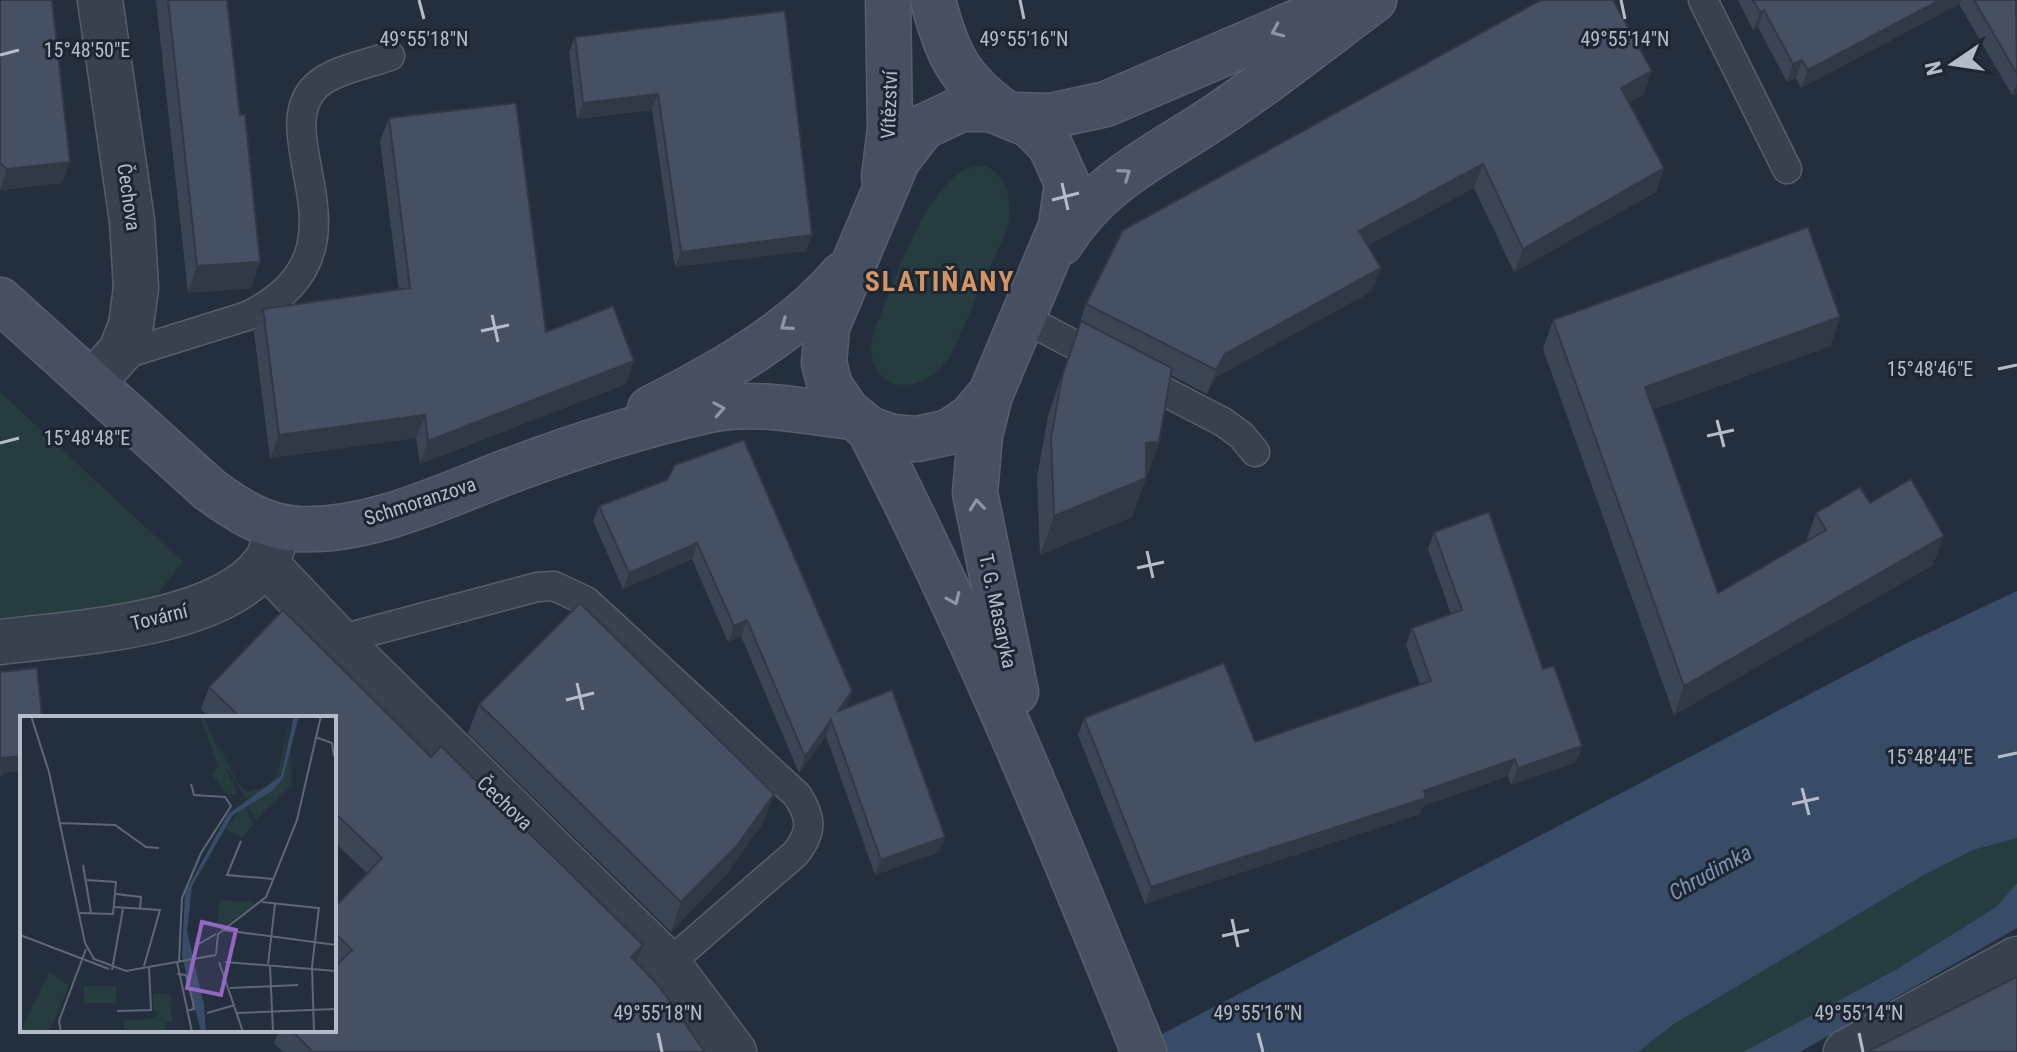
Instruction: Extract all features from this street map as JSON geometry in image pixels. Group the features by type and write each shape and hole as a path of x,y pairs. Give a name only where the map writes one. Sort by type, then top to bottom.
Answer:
{"main road":[{"name":"Vítězství","path":"876,210 890,129 888,0"},
{"path":"933,0 951,56 965,81 1007,114"},
{"name":"T. G. Masaryka","path":"1144,1052 1054,825 930,548 861,423 830,386 824,363 823,339 897,161 923,127 961,109 1051,116 1118,100 1349,0"},
{"name":"T. G. Masaryka","path":"1040,276 1084,208 1104,189 1224,111 1374,0"},
{"name":"T. G. Masaryka","path":"1007,114 1042,134 1057,157 1067,183 1066,212 991,393 976,468 977,510 1021,716 1054,825"},
{"name":"Schmoranzova","path":"536,461 654,407 752,349 823,295 859,250"},
{"name":"Schmoranzova","path":"0,300 104,370 210,490 236,508 273,545 332,526 398,513 536,461 634,429 723,408 765,407 861,423"},
{"name":"T. G. Masaryka","path":"861,423 906,439 938,436 961,425 991,393"}],"street":[{"name":"Čechova","path":"100,0 136,249 135,305 126,339 104,370"},
{"name":"Čechova","path":"273,545 338,640 668,964 734,1052"},
{"name":"Tovární","path":"0,642 146,623 176,616 227,593 273,545"},
{"path":"1846,1052 2017,959"}],"lane":[{"path":"1703,0 1787,169"},
{"path":"104,370 247,316 264,308 295,283 308,260 313,236 303,126 308,97 319,84 332,77 390,56"},
{"path":"1023,318 1223,422 1241,435 1255,452"},
{"path":"338,640 518,590 554,586 564,589 586,601 797,795 810,825 806,840 795,854 668,964"}],"green space":[{"path":"985,166 1000,178 1008,195 1009,215 1005,234 950,357 934,373 918,382 903,385 890,382 879,373 873,361 871,345 904,256 932,204 948,183 966,170"},
{"path":"0,392 183,562 149,605 0,618"},
{"path":"2017,838 2017,883 1996,907 1897,969 1743,1052 1638,1052 1674,1024 1924,875 1973,850"}],"water":[{"name":"Chrudimka","path":"2017,591 2017,838 1973,850 1924,875 1674,1024 1638,1052 1128,1052 1905,644"},
{"path":"2017,883 2017,928 1800,1052 1743,1052 1897,969 1996,907"}],"building":[{"path":"0,0 52,0 70,162 7,169 0,163"},
{"path":"168,0 227,0 240,115 245,114 260,262 197,266"},
{"path":"1541,0 1613,0 1652,71 1621,88 1664,168 1523,249 1483,164 1359,231 1381,268 1225,354 1216,370 1086,304 1123,230"},
{"path":"1753,0 1940,0 1808,70 1802,60 1793,64 1764,10 1760,12"},
{"path":"1974,0 2016,0 2017,74"},
{"path":"785,11 812,235 681,252 658,94 583,103 575,37"},
{"path":"516,103 546,332 613,306 634,361 428,441 425,415 279,435 263,309 410,288 389,118"},
{"path":"1808,227 1840,317 1645,387 1718,593 1826,530 1816,513 1860,487 1870,503 1911,479 1944,536 1684,686 1553,320"},
{"path":"1081,321 1172,368 1159,442 1146,443 1146,478 1054,516 1051,438 1062,377"},
{"path":"744,440 852,691 838,711 892,690 945,837 881,860 831,720 805,757 747,620 734,626 697,543 629,573 599,506 667,480 675,465"},
{"path":"1489,512 1543,669 1554,666 1582,746 1518,768 1515,759 1424,791 1426,798 1151,887 1084,718 1224,663 1255,742 1431,681 1412,628 1462,610 1434,532"},
{"path":"580,603 774,794 736,847 681,902 479,704"},
{"path":"283,610 431,757 441,746 643,945 631,957 659,986 705,1052 309,1052 311,1050 293,1032 336,1032 336,966 352,950 336,934 336,906 382,858 336,814 336,716 237,716 209,687"},
{"path":"37,668 42,716 20,716 20,756 1,758 3,775 0,775 0,672"},
{"path":"2017,977 2017,1052 1867,1052"}],"district":[{"name":"SLATIŇANY","path":"940,281"}]}
